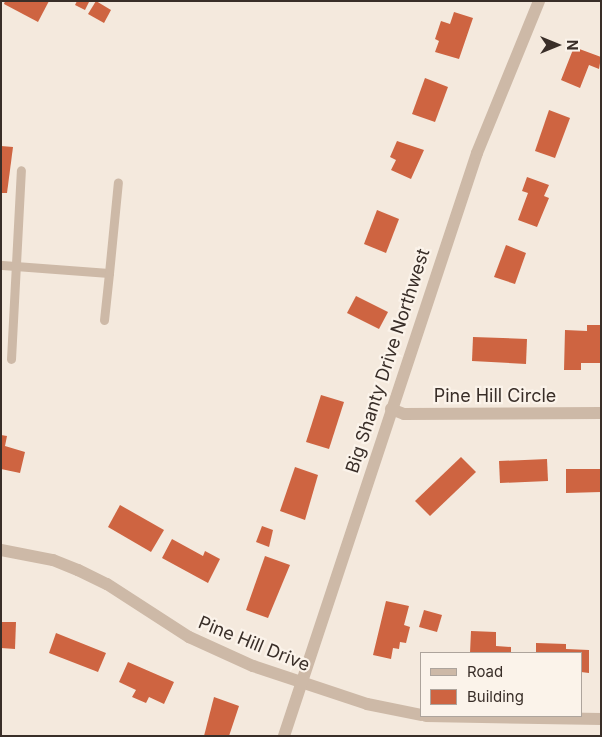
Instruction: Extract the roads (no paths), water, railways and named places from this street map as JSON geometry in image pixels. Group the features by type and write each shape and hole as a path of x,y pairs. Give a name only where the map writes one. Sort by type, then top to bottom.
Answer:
{"street":[{"name":"Big Shanty Drive Northwest","path":"284,736 390,409 477,152 539,1"},
{"name":"Pine Hill Circle","path":"390,409 404,414 601,413"},
{"name":"Pine Hill Drive","path":"1,550 53,560 78,570 106,584 189,637 253,666 368,704 420,715"},
{"path":"484,717 601,719"}],"lane":[{"path":"11,359 20,170"},
{"path":"104,320 118,182"},
{"path":"1,265 109,273"}]}
